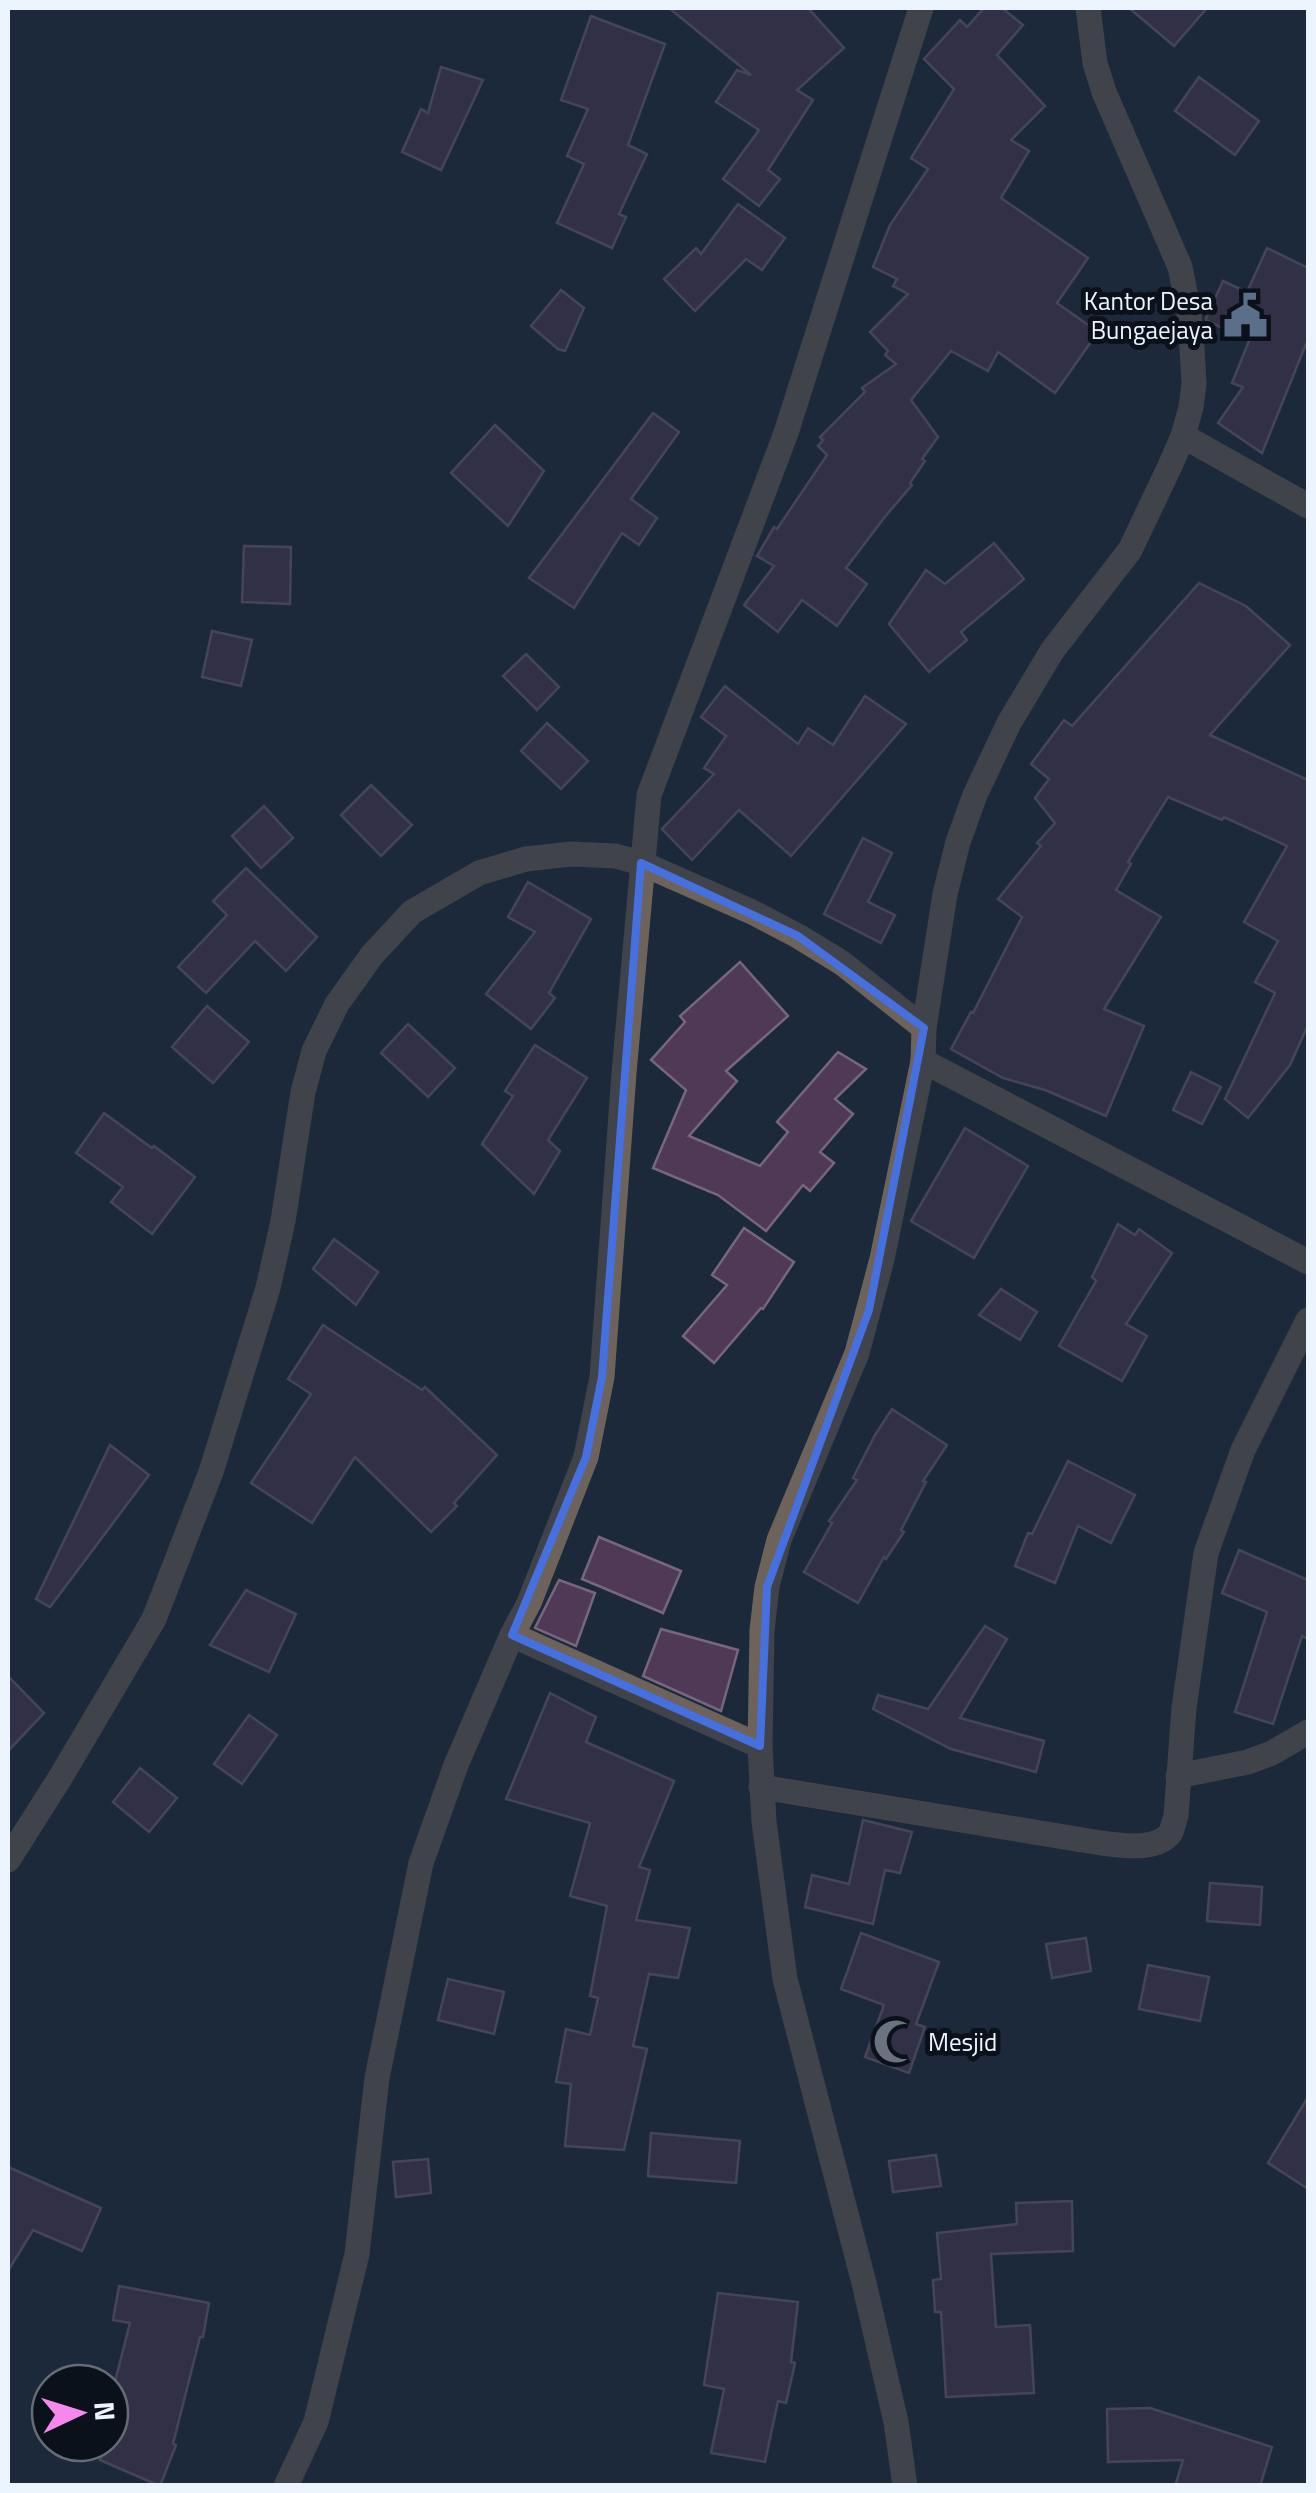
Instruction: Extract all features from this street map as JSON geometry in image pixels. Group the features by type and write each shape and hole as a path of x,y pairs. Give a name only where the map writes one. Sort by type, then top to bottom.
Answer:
{"street":[{"path":"286,2486 316,2422 356,2254 377,2078 421,1863 456,1766 539,1580 586,1457 602,1377 649,795 786,433 920,8"},
{"path":"906,2486 896,2422 864,2283 785,1979 761,1787 762,1630 767,1587 779,1540 856,1353 882,1258 923,1061 924,1028 944,894 958,842 1009,722 1052,651 1130,550 1191,408 1194,384 1189,312 1180,267 1104,92 1095,63 1088,8"},
{"path":"1182,436 1308,506"},
{"path":"8,1860 154,1620 211,1472 268,1288 314,1051 337,1004 372,954 412,912 480,873 526,859 570,854 614,856 641,863 798,936 842,963 924,1028"},
{"path":"923,1061 1308,1262"},
{"path":"761,1787 1101,1844 1161,1841 1172,1831 1176,1816 1184,1708 1206,1553 1243,1450 1308,1320"},
{"path":"512,1635 760,1746"},
{"path":"1178,1776 1248,1762 1308,1732"}],"highlighted area":[{"path":"641,863 798,936 924,1028 869,1310 767,1587 760,1746 512,1635 586,1457 602,1377"}],"building":[{"path":"669,8 808,8 844,48 797,90 813,100 768,170 780,179 759,206 723,179 759,130 716,102 737,70 751,75"},
{"path":"984,8 1002,8 1023,25 997,55 1045,106 1011,140 1029,151 1001,198 1088,258 1057,303 1098,332 1055,393 998,352 988,371 951,351 911,400 938,437 922,459 925,461 912,485 846,568 867,584 837,626 802,600 778,632 744,605 774,566 757,556 827,455 818,446 823,440 820,437 865,392 862,388 896,364 870,332 908,294 893,286 897,279 873,267 890,225 928,169 911,158 954,89 924,59 960,20 967,27"},
{"path":"1129,8 1207,8 1174,46"},
{"path":"591,16 665,44 628,145 647,154 619,214 626,217 612,248 557,223 584,164 567,156 588,109 561,100"},
{"path":"441,67 483,80 441,170 402,152 421,109 428,113"},
{"path":"1199,77 1259,121 1235,155 1175,111"},
{"path":"738,204 785,238 762,270 746,259 695,311 664,279 696,248 701,254"},
{"path":"1267,248 1308,268 1308,339 1262,453 1218,423 1243,387 1232,383 1249,341 1206,318 1223,281 1247,292"},
{"path":"561,290 584,308 565,351 531,326"},
{"path":"653,413 679,432 631,499 657,518 639,545 622,533 574,608 529,578"},
{"path":"495,425 544,471 508,526 451,473"},
{"path":"994,543 1024,579 961,632 967,640 929,672 889,624 926,570 945,584"},
{"path":"244,546 291,547 290,604 242,602"},
{"path":"1199,583 1246,606 1290,645 1210,735 1308,780 1308,1025 1290,1065 1248,1118 1225,1099 1275,993 1255,982 1278,941 1244,922 1287,846 1168,797 1128,862 1131,864 1116,890 1161,917 1104,1009 1144,1026 1106,1116 1045,1090 1003,1078 951,1049 1022,917 998,899 1055,823 1035,798 1049,779 1031,764 1064,720 1072,726"},
{"path":"212,631 252,640 241,686 202,677"},
{"path":"526,654 559,687 537,710 503,676"},
{"path":"725,686 798,744 808,728 833,745 865,696 906,724 791,856 739,810 692,860 662,829 714,774 704,768 726,736 701,717"},
{"path":"547,723 588,761 561,789 521,751"},
{"path":"371,785 412,825 381,856 341,815"},
{"path":"264,806 293,838 261,868 232,836"},
{"path":"863,838 892,853 868,902 895,915 881,943 824,914"},
{"path":"246,868 317,937 286,971 255,941 206,993 178,967 227,915 213,901"},
{"path":"528,882 591,919 549,993 555,998 531,1029 486,994 535,932 508,917"},
{"path":"740,962 788,1016 726,1071 737,1081 689,1136 760,1166 788,1132 777,1122 838,1052 866,1069 835,1099 853,1114 820,1152 834,1163 810,1191 803,1185 766,1231 718,1195 653,1168 686,1090 651,1060 685,1022 680,1016"},
{"path":"207,1006 249,1042 213,1083 172,1047"},
{"path":"408,1024 455,1068 428,1097 381,1053"},
{"path":"535,1045 587,1078 548,1140 560,1151 534,1194 482,1144 513,1096 505,1091"},
{"path":"1191,1072 1221,1087 1202,1124 1173,1110"},
{"path":"104,1113 195,1177 152,1234 111,1202 123,1187 76,1153"},
{"path":"965,1128 1028,1166 974,1258 911,1221"},
{"path":"1118,1224 1135,1235 1139,1229 1172,1253 1126,1324 1147,1336 1122,1381 1059,1346 1096,1281 1092,1277"},
{"path":"744,1228 794,1262 763,1309 714,1363 683,1336 727,1285 712,1275"},
{"path":"334,1239 378,1272 356,1305 313,1269"},
{"path":"1001,1289 1037,1312 1020,1340 979,1315"},
{"path":"323,1325 422,1390 425,1387 497,1455 431,1532 355,1457 312,1523 251,1483 311,1394 288,1379"},
{"path":"892,1409 947,1445 923,1481 926,1482 901,1530 904,1532 884,1557 858,1603 804,1572"},
{"path":"110,1445 149,1475 50,1607 36,1599"},
{"path":"1068,1461 1135,1495 1111,1543 1078,1526 1055,1583 1015,1566 1028,1533 1032,1534"},
{"path":"599,1537 681,1571 663,1613 582,1579"},
{"path":"1239,1550 1308,1580 1308,1639 1302,1636 1273,1724 1235,1712 1267,1612 1222,1593"},
{"path":"559,1580 595,1593 576,1646 535,1628"},
{"path":"246,1590 296,1614 269,1672 210,1645"},
{"path":"985,1626 1007,1639 960,1718 1044,1741 1036,1772 951,1749 873,1709 878,1695 928,1709"},
{"path":"661,1629 738,1650 721,1711 643,1676"},
{"path":"8,1676 44,1713 8,1751"},
{"path":"550,1693 596,1717 586,1742 674,1781 639,1867 650,1870 636,1920 690,1928 678,1978 649,1974 633,2046 647,2049 624,2150 565,2146 571,2084 556,2082 566,2029 590,2035 598,1998 590,1996 607,1906 570,1896 590,1823 506,1799"},
{"path":"249,1715 277,1735 242,1784 214,1764"},
{"path":"140,1768 177,1798 149,1832 113,1802"},
{"path":"863,1820 912,1832 900,1873 885,1870 873,1924 805,1907 812,1875 849,1884"},
{"path":"1210,1883 1262,1887 1260,1925 1207,1921"},
{"path":"861,1933 939,1962 916,2024 925,2027 909,2073 865,2057 884,2005 841,1989"},
{"path":"1086,1938 1091,1971 1052,1978 1046,1944"},
{"path":"1148,1965 1209,1977 1200,2021 1139,2009"},
{"path":"448,1979 504,1992 494,2034 438,2020"},
{"path":"1308,2097 1308,2189 1268,2163"},
{"path":"651,2133 740,2141 736,2183 648,2176"},
{"path":"936,2155 941,2186 893,2192 889,2161"},
{"path":"428,2159 431,2193 396,2197 393,2162"},
{"path":"8,2167 101,2208 82,2251 33,2230 8,2271"},
{"path":"1072,2201 1073,2251 991,2254 996,2327 1030,2325 1034,2393 946,2397 941,2312 935,2312 933,2280 941,2279 937,2233 1017,2224 1016,2203"},
{"path":"119,2286 209,2303 173,2444 176,2445 160,2486 107,2463 130,2463 130,2363 120,2363 130,2323 113,2320"},
{"path":"718,2293 798,2302 791,2362 795,2363 786,2403 778,2401 765,2462 711,2453 724,2389 704,2385"},
{"path":"1150,2408 1272,2447 1260,2486 1175,2486 1183,2460 1108,2462 1107,2409"}],"place":[{"name":"Kantor Desa Bungaejaya","path":"1246,315"},
{"name":"Mesjid","path":"895,2042"}]}
